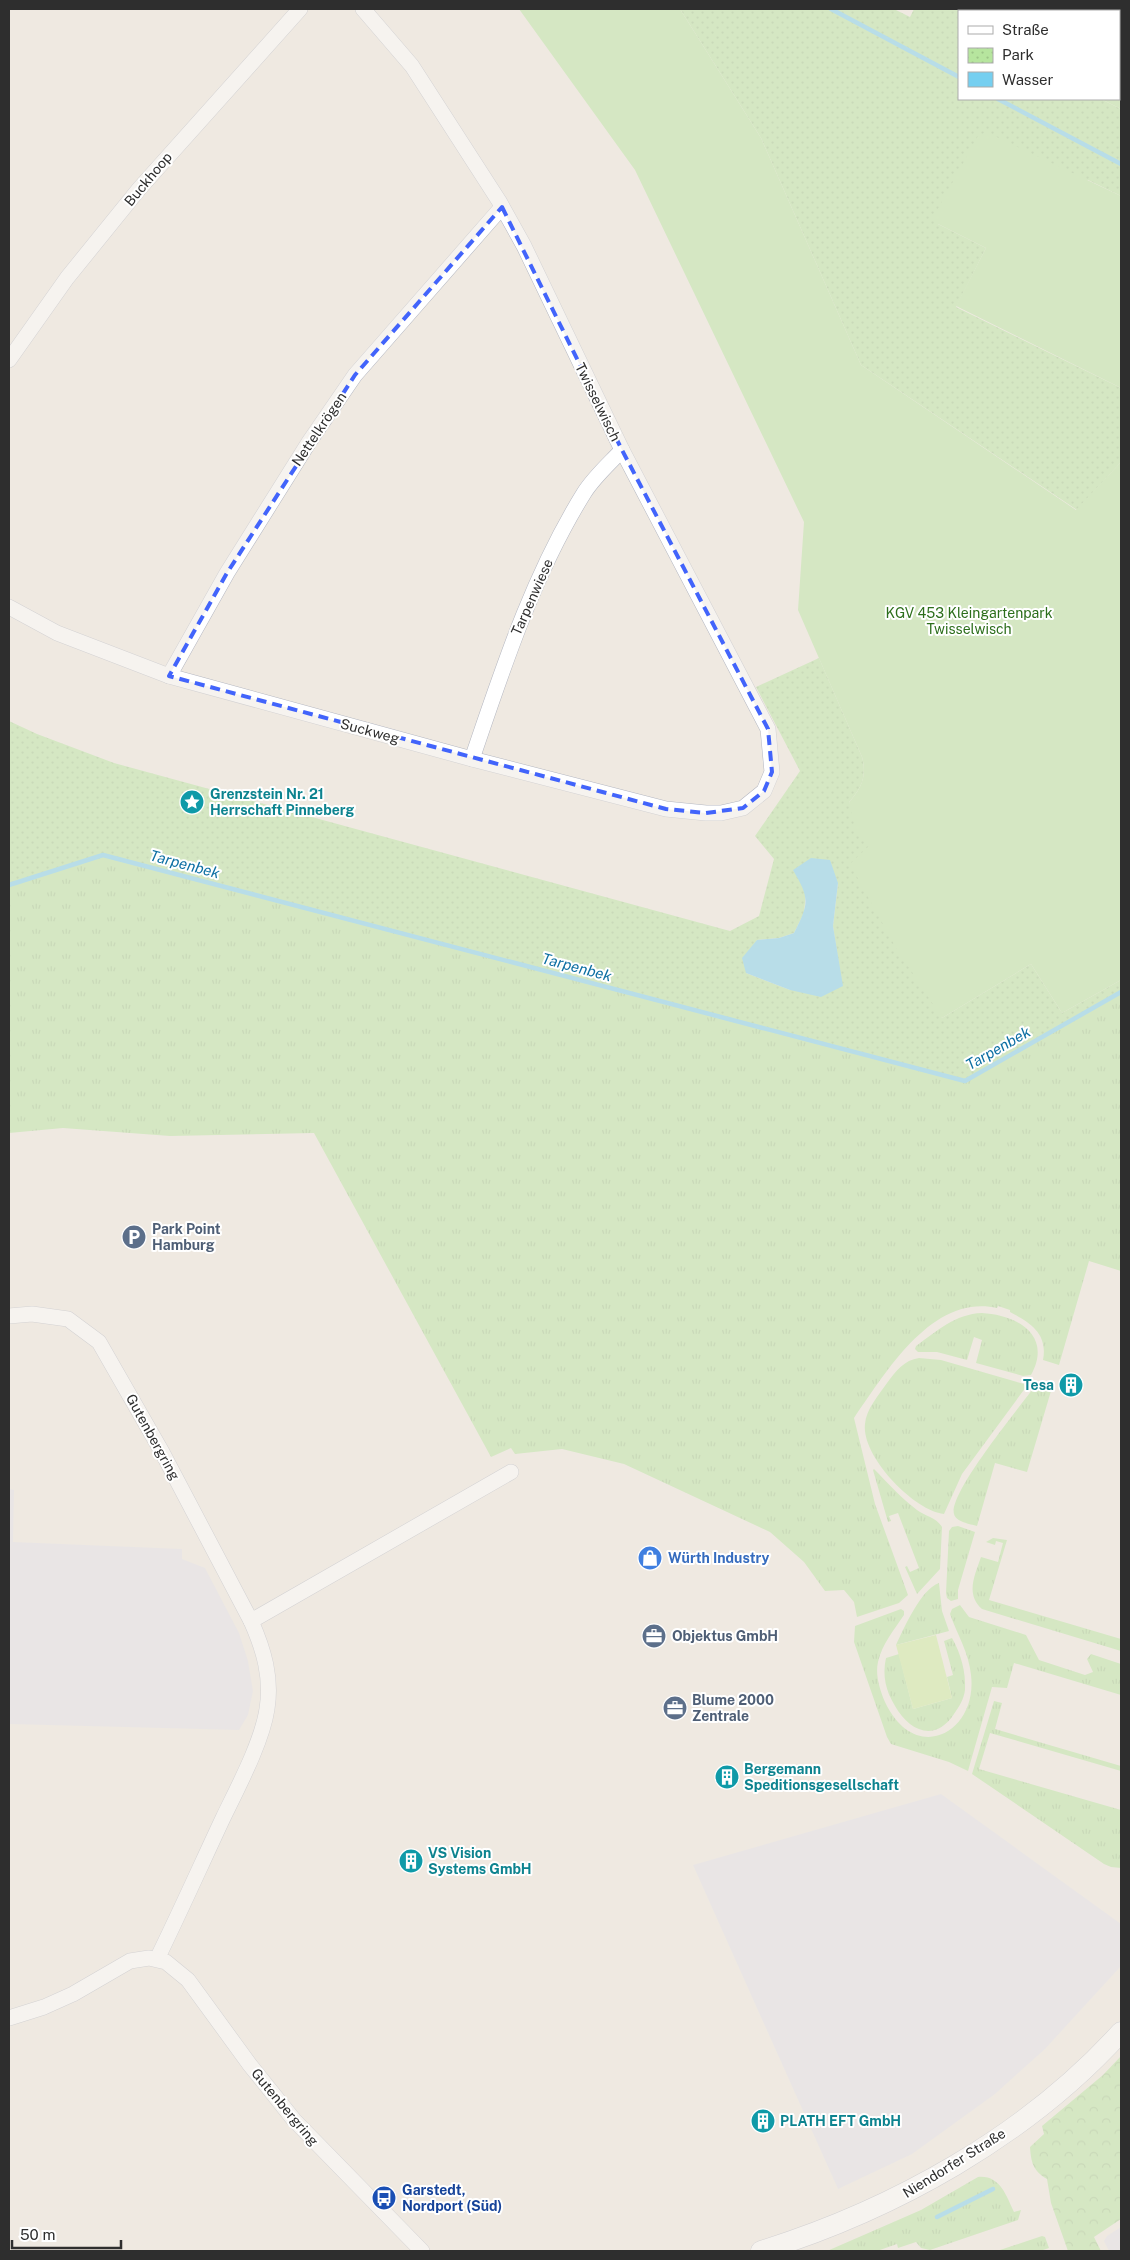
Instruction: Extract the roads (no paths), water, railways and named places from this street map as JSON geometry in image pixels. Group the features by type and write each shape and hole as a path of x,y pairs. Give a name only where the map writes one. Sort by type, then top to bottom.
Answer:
{"main road":[{"name":"Niendorfer Straße","path":"761,2251 825,2230 870,2211 949,2168 996,2139 1063,2088 1092,2063 1121,2032"}],"street":[{"name":"Buckhoop","path":"9,360 67,278 140,189 300,9"},
{"name":"Twisselwisch","path":"363,9 412,66 502,207 524,246 622,450 768,729 772,772 764,791 743,808"},
{"name":"Nettelkrögen","path":"169,676 226,573 309,442 355,376 502,207"},
{"name":"Tarpenwiese","path":"472,759 511,644 549,558 585,492 622,450"},
{"name":"Suckweg","path":"9,608 57,633 169,676 472,759 666,809 713,814 743,808"},
{"name":"Gutenbergring","path":"9,1316 32,1314 68,1319 99,1342 162,1452 261,1644 267,1665 267,1711 255,1747 158,1959 173,1966 188,1980 250,2065 294,2120 422,2251"},
{"path":"250,1622 511,1472"},
{"path":"9,2018 44,2007 73,1994 130,1961 139,1958 158,1959"}],"water":[{"path":"811,858 830,860 838,883 833,926 843,986 821,997 790,990 746,973 742,958 757,940 779,938 794,933 803,915 806,901 793,870"}],"waterway":[{"path":"831,9 958,76"},
{"path":"1000,100 1121,164"},
{"name":"Tarpenbek","path":"9,885 103,855 965,1081 1121,992"},
{"path":"937,2217 993,2189"}],"place":[{"name":"Grenzstein Nr. 21 Herrschaft Pinneberg","path":"192,802"},
{"name":"Park Point Hamburg","path":"134,1237"},
{"name":"Tesa","path":"1071,1385"},
{"name":"Würth Industry","path":"650,1558"},
{"name":"Objektus GmbH","path":"654,1636"},
{"name":"Blume 2000 Zentrale","path":"675,1708"},
{"name":"Bergemann Speditionsgesellschaft","path":"727,1777"},
{"name":"VS Vision Systems GmbH","path":"411,1861"},
{"name":"PLATH EFT GmbH","path":"763,2121"},
{"name":"Garstedt, Nordport (Süd)","path":"384,2198"}],"park label":[{"name":"KGV 453 Kleingartenpark Twisselwisch","path":"969,622"}]}
